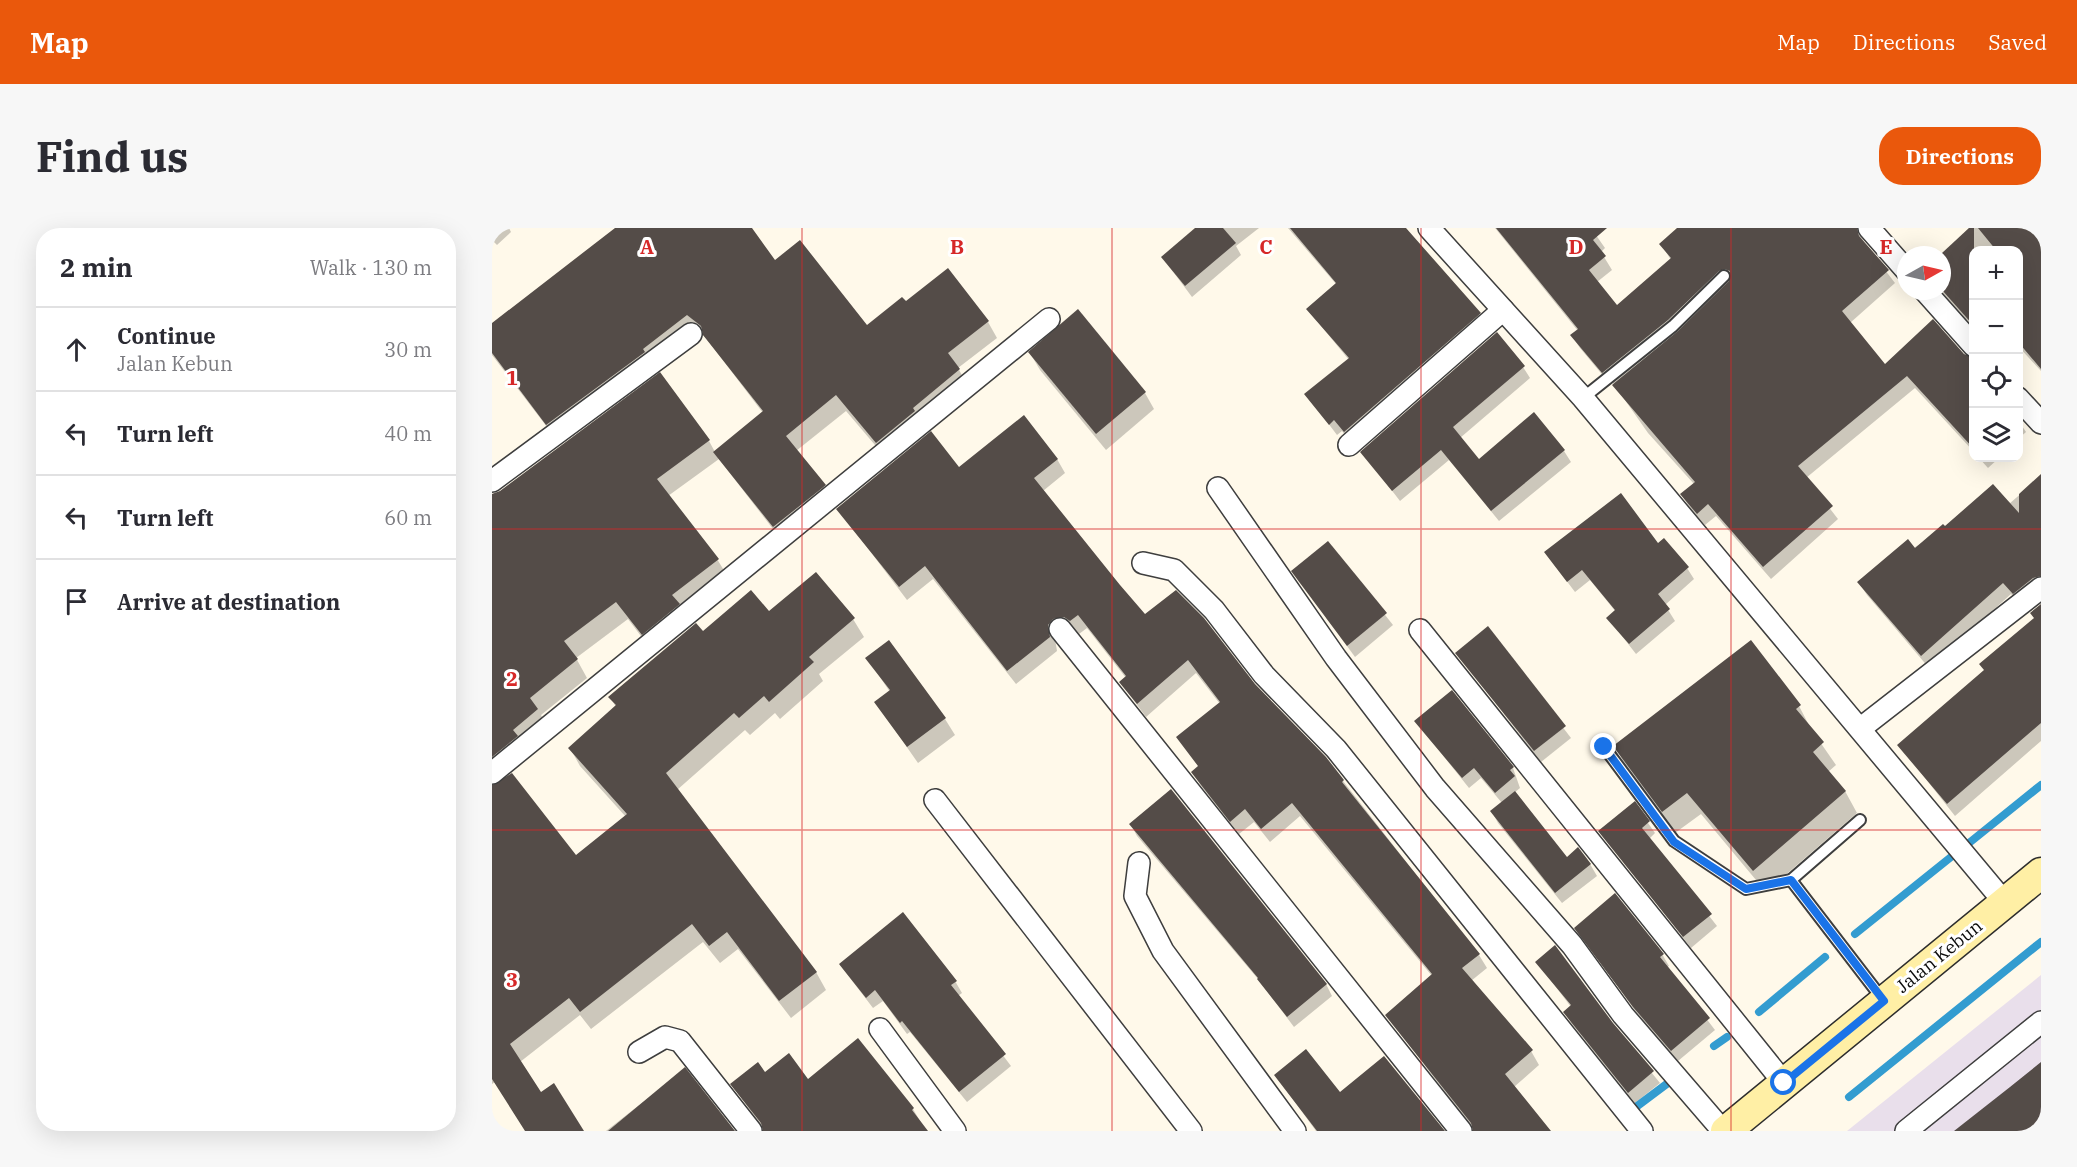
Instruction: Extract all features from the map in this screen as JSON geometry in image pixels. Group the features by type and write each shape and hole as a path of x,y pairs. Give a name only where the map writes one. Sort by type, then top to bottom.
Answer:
{"main road":[{"name":"Jalan Kebun","path":"1724,1131 2041,873"}],"street":[{"path":"1430,228 1582,398 1861,728 2005,903"},
{"path":"1869,228 1897,260"},
{"path":"1933,300 1969,340"},
{"path":"1349,445 1503,310"},
{"path":"492,773 1049,319"},
{"path":"492,481 692,334"},
{"path":"2023,403 2041,423"},
{"path":"1218,488 1336,658 1428,778 1572,945 1623,1015 1724,1131"},
{"path":"1143,563 1174,570 1214,610 1264,675 1336,749 1642,1131"},
{"path":"1861,728 2041,588"},
{"path":"1060,629 1461,1131"},
{"path":"1420,630 1784,1083"},
{"path":"935,800 1191,1131"},
{"path":"1140,862 1135,896 1162,951 1295,1131"},
{"path":"1906,1131 2041,1022"},
{"path":"880,1029 955,1131"},
{"path":"639,1052 665,1037 680,1041 751,1131"}],"lane":[{"path":"1582,398 1672,326 1724,276"},
{"path":"1604,747 1674,842 1746,889 1791,880 1860,820"},
{"path":"1791,880 1884,1001"}],"shaded area":[{"path":"2041,975 2041,1131 1847,1131"}],"building":[{"path":"615,228 752,228 775,260 800,240 867,325 902,297 906,301 948,268 989,321 948,353 960,369 913,408 915,411 876,443 836,395 786,436 826,485 773,527 713,452 763,411 703,335 701,326 687,315 643,349 645,352 546,425 492,353 492,323"},
{"path":"1195,228 1223,228 1236,243 1185,286 1161,257"},
{"path":"1290,228 1406,228 1481,313 1344,432 1334,420 1329,425 1304,394 1349,358 1306,309 1336,283"},
{"path":"1496,228 1607,228 1593,240 1606,256 1589,270 1617,305 1671,258 1659,244 1677,228 1857,228 1859,236 1889,270 1842,311 1885,364 1933,319 1964,354 1969,356 1969,444 1907,376 1798,466 1833,506 1763,567 1708,504 1697,514 1680,494 1695,482 1612,385 1678,331 1729,281 1730,271 1725,269 1719,271 1668,320 1602,373 1570,335 1578,329"},
{"path":"1969,228 1974,228 1974,246 1969,246 1969,320 1951,300 1950,246"},
{"path":"1978,228 2041,228 2041,369 2023,348 2023,246 1993,246"},
{"path":"1078,309 1146,392 1096,434 1028,352"},
{"path":"1497,332 1525,366 1453,427 1479,459 1534,412 1565,450 1491,511 1441,450 1392,491 1360,452"},
{"path":"660,372 710,440 657,479 719,559 672,595 680,604 642,635 616,602 564,641 578,659 530,698 538,709 513,730 518,736 492,757 492,494 500,491"},
{"path":"1024,415 1058,459 1034,478 1120,585 1145,614 1176,590 1204,618 1255,684 1326,757 1344,780 1342,782 1480,954 1462,968 1533,1050 1505,1074 1551,1131 1473,1131 1471,1123 1385,1015 1432,974 1292,803 1261,829 1245,809 1230,822 1191,772 1198,766 1176,737 1220,702 1188,660 1137,704 1119,682 1126,676 1078,615 1070,621 1064,617 1053,619 1048,625 1050,637 1007,671 925,566 899,587 836,509 931,431 959,467"},
{"path":"2041,474 2041,576 2033,578 2013,594 2003,583 1921,656 1857,582 1908,539 1915,548 1943,524 1945,526 1993,484 2019,513 2019,494"},
{"path":"1621,493 1658,543 1664,538 1689,567 1658,594 1670,609 1629,644 1606,618 1615,610 1582,570 1567,582 1544,552"},
{"path":"1328,541 1387,613 1347,646 1291,571"},
{"path":"816,572 855,618 809,657 814,662 769,702 764,696 739,718 734,713 666,773 817,972 779,1001 727,932 709,946 692,924 580,1012 569,998 510,1044 541,1092 554,1083 584,1131 525,1131 492,1079 492,785 512,773 576,855 627,814 568,748 616,705 608,697 696,623 703,631 751,590 769,611"},
{"path":"2041,604 2041,723 1947,804 1897,745 1984,670 1979,664 2034,618 2030,613"},
{"path":"1488,626 1566,726 1534,751 1455,653"},
{"path":"889,640 946,718 907,747 874,702 890,690 865,658"},
{"path":"1751,640 1801,705 1796,709 1824,742 1813,752 1846,791 1753,871 1687,793 1662,812 1613,746"},
{"path":"1452,690 1514,767 1510,770 1515,776 1495,793 1474,768 1462,778 1414,721"},
{"path":"1171,789 1327,984 1287,1017 1258,978 1129,824"},
{"path":"1515,791 1567,857 1578,847 1591,864 1555,893 1490,811"},
{"path":"1635,801 1650,821 1642,828 1712,914 1683,937 1598,831"},
{"path":"1615,893 1664,954 1660,957 1710,1018 1671,1051 1633,1007 1574,928"},
{"path":"903,912 957,981 951,985 1006,1054 959,1092 875,990 866,998 839,964"},
{"path":"1555,945 1613,1023 1654,1071 1628,1093 1563,1012 1571,1005 1535,962"},
{"path":"858,1038 914,1108 912,1110 928,1131 763,1131 761,1123 730,1084 758,1062 765,1072 789,1053 808,1079"},
{"path":"1306,1049 1340,1092 1384,1056 1445,1131 1317,1131 1274,1075"},
{"path":"2041,1062 2041,1131 1954,1131 2010,1087"},
{"path":"685,1067 735,1131 608,1131"}],"waterway":[{"path":"1969,843 2041,785"},
{"path":"1855,934 1956,853"},
{"path":"1849,1097 2041,942"},
{"path":"1759,1012 1825,957"},
{"path":"1714,1046 1727,1037"},
{"path":"1636,1107 1668,1083"}],"route":[{"path":"1604,747 1674,842 1746,889 1791,880 1884,1001 1784,1083"}]}
